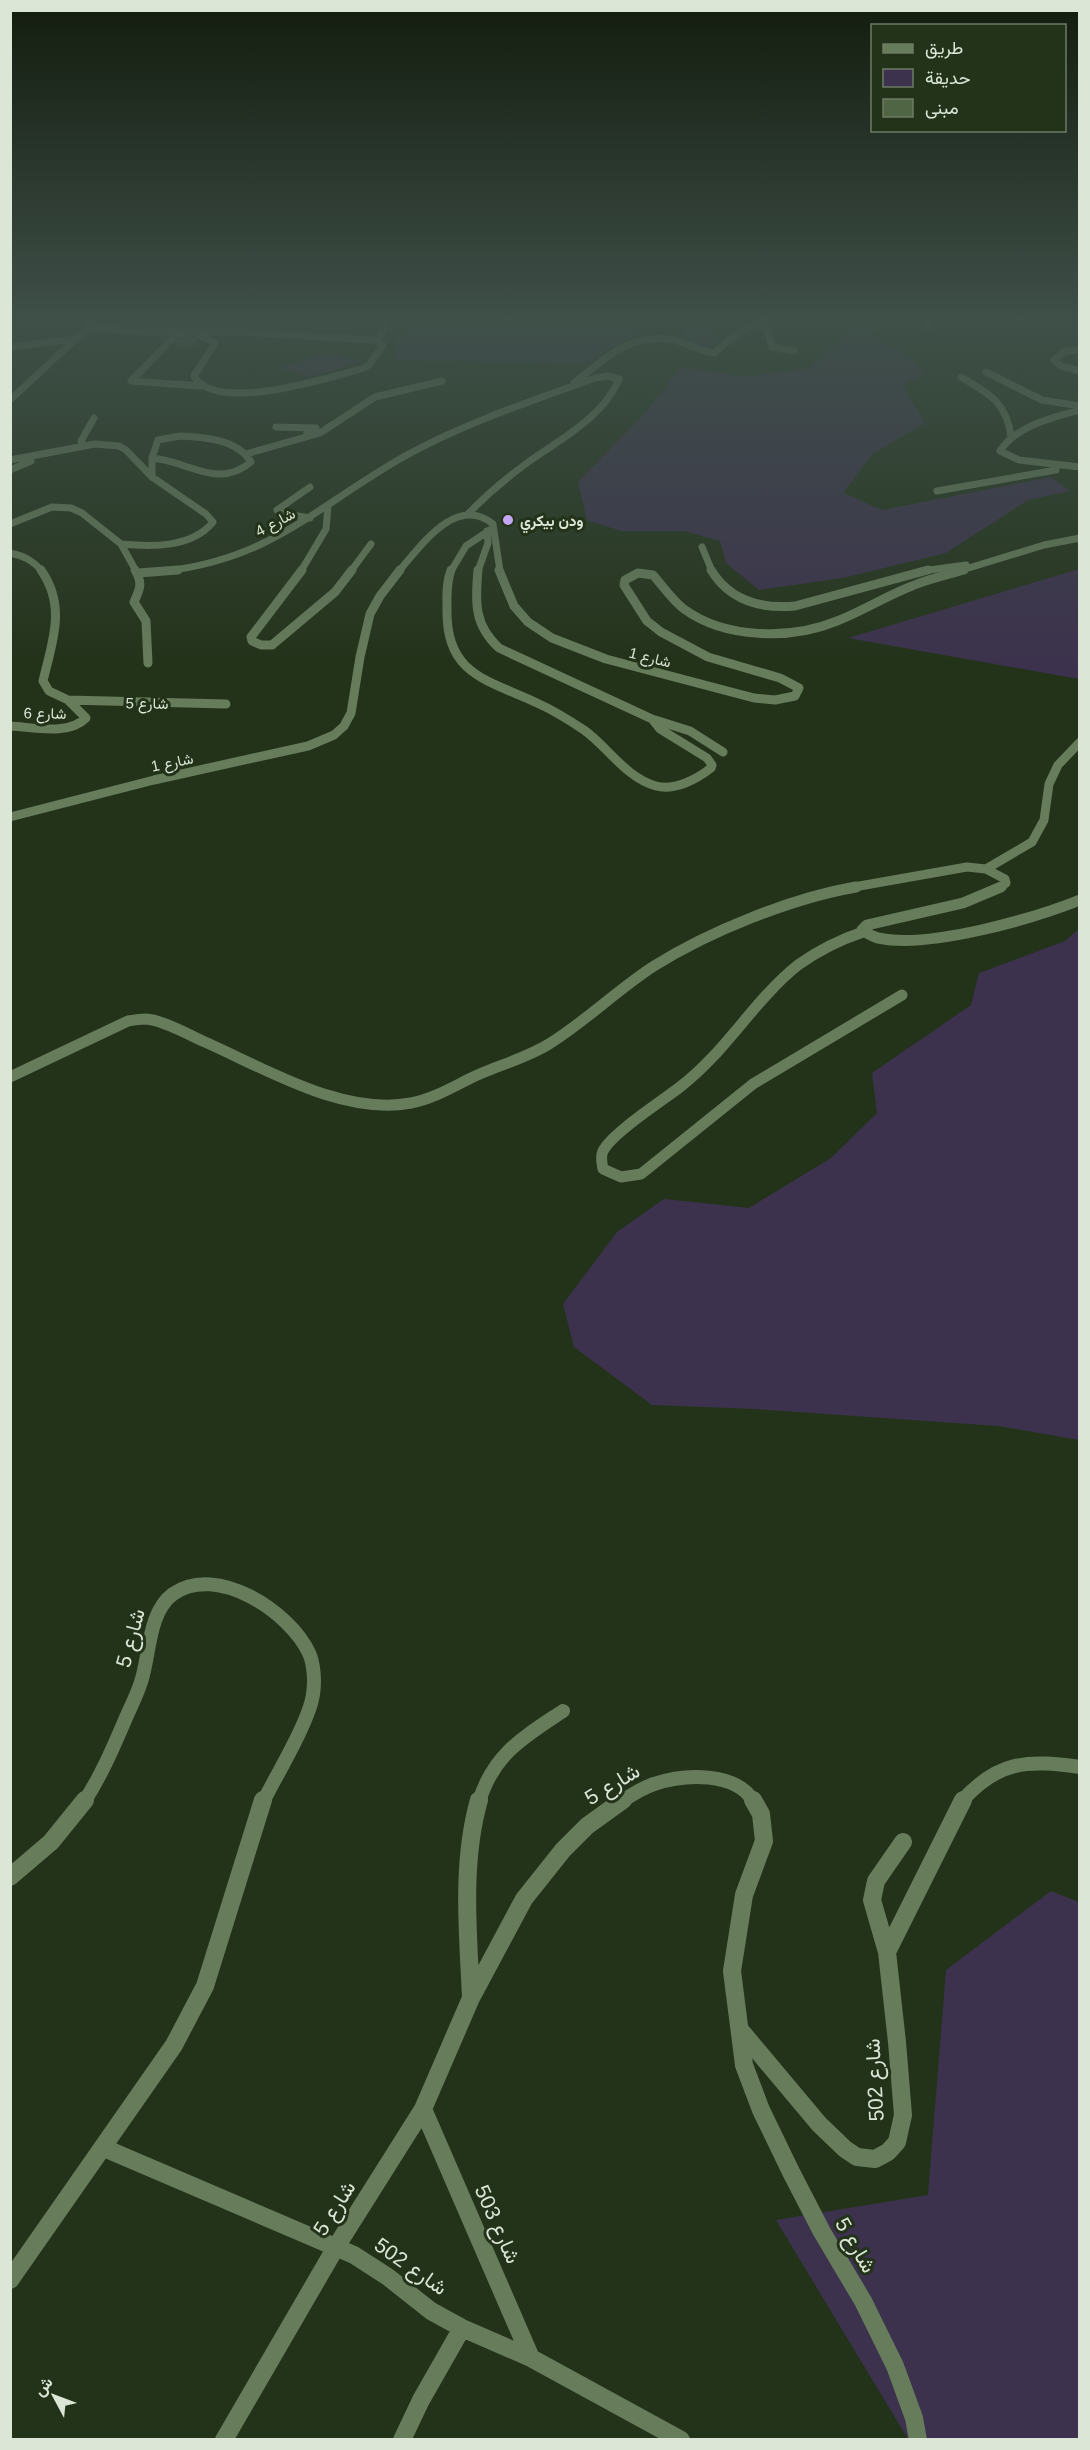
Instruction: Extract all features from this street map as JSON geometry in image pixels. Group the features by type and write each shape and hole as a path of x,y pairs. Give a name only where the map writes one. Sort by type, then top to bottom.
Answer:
{"street":[{"path":"83,445 81,441 84,435"},
{"path":"152,477 152,458 158,440 170,435"},
{"path":"152,458 168,458 207,474 223,476 241,471 250,464 251,458 246,454 207,437 177,435"},
{"path":"260,452 299,435"},
{"path":"246,454 260,452 313,435"},
{"name":"شارع 4","path":"138,573 184,569 215,562 280,537 421,448 452,435"},
{"name":"شارع 4","path":"467,515 526,464 566,435"},
{"path":"1015,435 1001,447 1000,451 1004,454 1032,463 1080,467"},
{"path":"10,460 83,445 110,444 122,448 152,477 206,514 213,522 198,535 175,542 141,546 122,544"},
{"path":"10,470 44,454"},
{"path":"938,491 1068,466 1080,461"},
{"path":"310,488 277,510 280,513 310,518"},
{"path":"328,506 326,529 299,575 251,637 252,641 261,645 272,645 335,592 371,544"},
{"path":"10,524 52,507 64,507 82,513 122,544 138,573 141,587 134,602 147,621 148,663"},
{"path":"467,515 487,519 493,524 478,568 477,578 478,620 486,636 499,648 522,661 576,683 652,719 681,727 714,744 723,752"},
{"name":"شارع 1","path":"10,817 69,800 308,746 332,737 345,726 351,713 374,606 406,565 448,520 467,515"},
{"path":"490,529 461,552 447,574 447,628 452,648 461,662 489,681 540,705 586,731 609,749 627,770 644,781 667,787 699,776 711,768 712,765 707,758 660,729 652,719"},
{"name":"شارع 1","path":"490,529 498,567 514,606 528,622 552,638 606,659 764,699 795,696 799,688 780,678 708,657 661,632 647,621 624,585 625,580 638,573 653,575 682,608 713,624 756,633 784,633 824,627 911,586 1044,545 1080,538"},
{"path":"702,547 705,559 724,588 755,604 775,607 795,606 934,568 952,565 979,566"},
{"path":"10,553 27,556 36,562 52,591 55,633 45,670 44,686 68,700"},
{"name":"شارع 5","path":"68,700 226,704"},
{"name":"شارع 6","path":"10,726 60,728 77,726 86,718 68,700"},
{"path":"986,869 1032,842 1044,820 1047,791 1058,765 1080,742"},
{"path":"10,1077 128,1021 147,1019 181,1031 297,1083 343,1100 382,1106 411,1103 450,1090 468,1079 546,1046 593,1014 628,984 656,965 764,913 825,892 967,867 986,869 1005,879 1005,886 961,903 867,925 862,930 863,932"},
{"path":"902,995 753,1084 640,1173 632,1177 616,1176 603,1169 601,1157 610,1143 687,1082 747,1020 773,987 833,942 863,932 875,939 897,942 971,931 1029,919 1080,900"},
{"name":"شارع 5","path":"10,2280 174,2045 205,1986 259,1809 306,1715 313,1695 314,1675 310,1656 301,1639 288,1623 258,1601 221,1584 196,1584 173,1594 158,1611 141,1683 101,1776 79,1810 51,1842 13,1877"},
{"path":"471,1998 468,1910 470,1861 481,1792 494,1766 506,1751 516,1741 563,1710"},
{"path":"887,1952 961,1802 973,1786 990,1772 1013,1764 1042,1763 1080,1767"},
{"name":"شارع 5","path":"224,2439 269,2366 336,2247 423,2109 471,1998 524,1899 545,1871 586,1826 639,1790 679,1779 710,1778 728,1780 743,1789 750,1795 761,1814 764,1841 744,1895 732,1971 744,2065 761,2110 817,2222 863,2301 895,2366 914,2418 918,2439"},
{"name":"شارع 502","path":"740,2030 819,2124 845,2149 857,2157 875,2159 888,2152 897,2142 903,2115 887,1952 873,1899 876,1881 903,1842"},
{"name":"شارع 503","path":"423,2109 531,2358"},
{"name":"شارع 502","path":"104,2148 336,2247 373,2267 431,2311 462,2328 531,2358 681,2439"},
{"path":"402,2439 421,2400 462,2328"}],"green space":[{"path":"623,435 904,435 872,454 843,493 882,510 1051,477 1070,491 1028,500 946,553 843,578 759,590 726,563 720,541 685,531 621,531 587,520 578,482"},
{"path":"1079,569 1079,679 848,638"},
{"path":"1079,929 1079,1440 998,1426 755,1409 652,1405 574,1347 563,1304 617,1232 664,1199 749,1208 831,1158 877,1113 872,1073 971,1005 979,973 1065,941"},
{"path":"1051,1891 1079,1902 1079,2439 908,2439 776,2220 928,2195 946,1970"}],"place":[{"name":"ودن بيكري","path":"508,520"}]}
